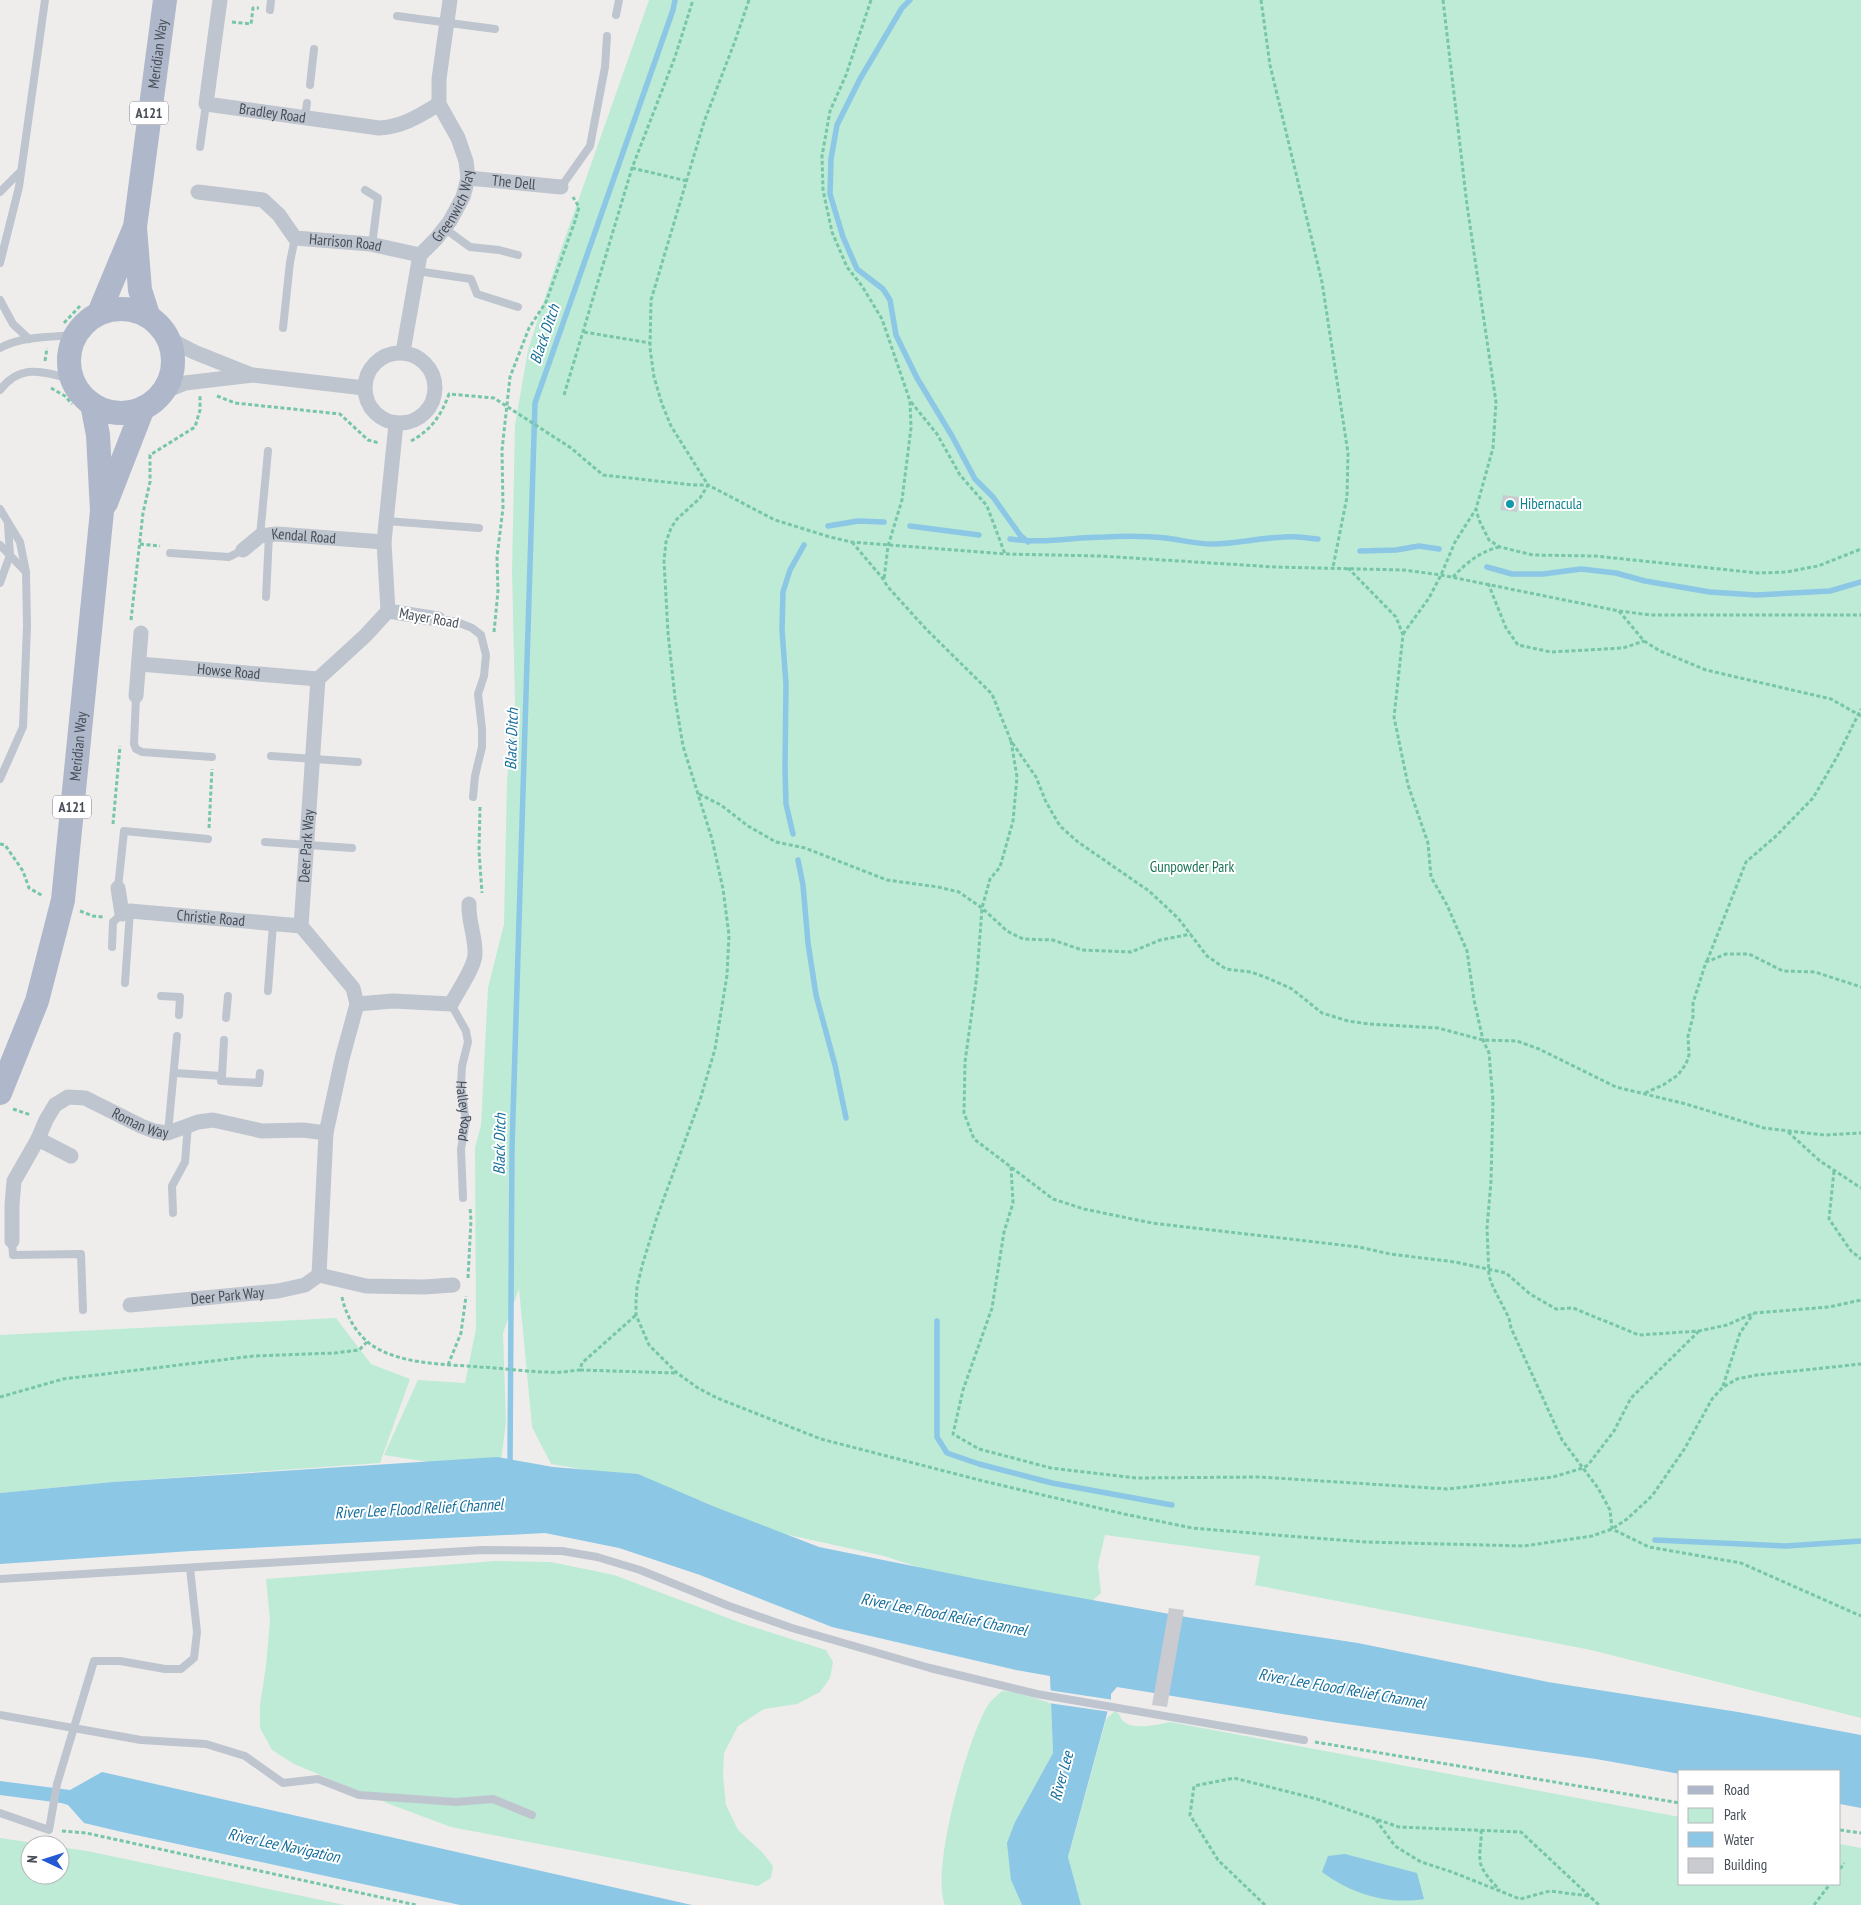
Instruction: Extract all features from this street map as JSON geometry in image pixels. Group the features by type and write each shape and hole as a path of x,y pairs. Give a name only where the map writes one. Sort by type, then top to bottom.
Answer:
{"main road":[{"name":"Meridian Way","path":"135,227 165,0"},
{"name":"A121","path":"91,308 135,227"},
{"name":"A121","path":"135,227 140,290 148,316"},
{"path":"91,308 131,309 148,316 162,328 169,339 174,362 171,378 163,392 152,403 143,408 122,413 84,406 73,379 70,349 76,335 86,322 91,308"},
{"name":"Meridian Way","path":"5,1100 37,1001 63,900 102,512 98,435 84,406"},
{"name":"Meridian Way","path":"102,512 143,408"}],"street":[{"path":"206,104 220,0"},
{"name":"Greenwich Way","path":"403,352 420,255 444,228 463,197 468,178 466,161 458,138 439,104 438,79 450,0"},
{"name":"Bradley Road","path":"206,104 306,110 379,128 394,127 413,120 439,104"},
{"name":"The Dell","path":"468,178 567,188"},
{"name":"Harrison Road","path":"198,192 263,200 279,215 295,238 372,245 420,255"},
{"path":"169,339 194,352 253,375"},
{"path":"403,352 416,356 427,365 434,378 435,392 431,405 422,416 410,422 396,424 384,420 373,412 366,401 364,388 367,374 375,362 388,354 403,352"},
{"path":"163,392 185,382 253,375 364,388"},
{"path":"318,679 365,636 388,611 384,542 396,424"},
{"name":"Kendal Road","path":"243,550 265,535 384,542"},
{"name":"Mayer Road","path":"388,611 438,619"},
{"path":"136,696 141,633"},
{"name":"Howse Road","path":"138,664 318,679"},
{"name":"Deer Park Way","path":"301,926 318,679"},
{"path":"118,888 126,912"},
{"path":"357,1004 393,1001 452,1004 475,956 474,938 470,925 475,902"},
{"name":"Christie Road","path":"126,912 301,926"},
{"path":"301,926 354,988 357,1004 342,1059 326,1133 319,1274 366,1286 462,1286"},
{"name":"Roman Way","path":"12,1241 14,1182 55,1105 68,1097 85,1098 141,1126 154,1131 168,1133 188,1125 213,1120 262,1131 303,1130 326,1133"},
{"path":"38,1139 71,1156"},
{"name":"Deer Park Way","path":"130,1305 278,1291 305,1285 319,1274"}],"lane":[{"path":"0,263 22,171 45,0"},
{"path":"270,10 271,0"},
{"path":"616,14 618,0"},
{"path":"398,16 495,29"},
{"path":"567,188 590,146 605,67 607,36"},
{"path":"310,85 314,49"},
{"path":"200,148 206,104"},
{"path":"0,192 22,171"},
{"path":"365,190 378,198 372,245"},
{"path":"444,228 470,247 499,250 518,255"},
{"path":"283,328 290,262 295,238"},
{"path":"417,271 471,279 477,294 518,307"},
{"path":"0,300 13,324 29,339"},
{"path":"0,348 7,344 29,339 76,335"},
{"path":"0,390 9,379 32,370 73,379"},
{"path":"266,597 265,535 268,451"},
{"path":"0,509 20,542 26,572 27,626 23,727 0,779"},
{"path":"386,521 479,528"},
{"path":"0,583 10,556 8,523"},
{"path":"0,545 26,572"},
{"name":"Kendal Road","path":"170,553 229,557 243,550"},
{"name":"Mayer Road","path":"438,619 457,622 472,628 481,635 486,655 484,676 478,694 482,747 475,776 473,797"},
{"path":"136,696 134,744 136,749 142,752 212,757"},
{"path":"271,756 358,762"},
{"path":"118,888 124,831 208,839"},
{"path":"264,842 352,848"},
{"path":"112,947 114,922 126,912"},
{"path":"125,983 126,912"},
{"path":"268,991 273,924"},
{"path":"161,996 180,997 179,1015"},
{"path":"226,1018 228,996"},
{"name":"Halley Road","path":"452,1004 466,1031 468,1042 462,1066 461,1086 466,1122 461,1149 466,1199"},
{"path":"168,1133 177,1036"},
{"path":"224,1040 222,1081 259,1083 260,1073"},
{"path":"175,1073 222,1076"},
{"path":"173,1214 172,1186 185,1162 188,1125"},
{"path":"12,1241 13,1255 82,1254 83,1310"},
{"path":"0,1579 482,1550 562,1551 597,1557 640,1570 729,1606 848,1645 930,1668 1037,1694 1304,1740"},
{"path":"0,1813 50,1826 57,1784 94,1661 120,1661 165,1670 181,1670 194,1658 197,1632 190,1568"},
{"path":"0,1715 140,1740 206,1744 245,1756 283,1783 318,1779 359,1795 456,1802 493,1799 532,1815"}],"path":[{"path":"564,396 632,168 675,56 693,0"},
{"path":"708,486 671,426 654,376 650,343 651,300 704,122 749,0"},
{"path":"871,0 846,75 830,111 822,156 823,190 832,232 847,267 862,286 882,319 910,401 911,428 902,500 888,546 884,580"},
{"path":"1261,0 1270,65 1322,282 1348,454 1347,498 1333,567"},
{"path":"1403,635 1428,598 1441,575 1455,542 1476,509 1493,448 1496,402 1467,205 1443,0"},
{"path":"217,20 251,24 254,8 270,10"},
{"path":"632,168 687,181"},
{"path":"494,640 498,591 497,557 503,508 502,450 510,377 529,328 546,302 575,221 579,207 567,188"},
{"path":"84,406 38,380 38,372 39,361 45,361 49,331 91,308"},
{"path":"584,332 650,343"},
{"path":"209,392 235,403 340,414 368,440 383,444"},
{"path":"404,445 420,436 433,425 443,411 449,394 494,398 571,448 603,475 708,486 775,520 830,538 851,542 1004,554 1100,556 1276,567 1404,570 1488,583 1619,611 1651,615 1861,615"},
{"path":"910,401 937,434 960,475 987,506 1004,554"},
{"path":"708,486 700,498 677,519 671,528 666,542 664,561 668,633 675,698 683,746 712,839 724,889 729,935 727,975 715,1049 700,1100 670,1178 642,1266 637,1287 636,1315 649,1345 677,1373 698,1388 717,1398 821,1439 1054,1499 1192,1528 1366,1542 1524,1546 1592,1536 1612,1529 1627,1519 1652,1496 1685,1448 1712,1398 1723,1387 1737,1379 1757,1375 1861,1364"},
{"path":"1476,509 1478,520 1489,540 1500,547 1533,555 1594,556 1758,573 1786,572 1818,566 1861,549"},
{"path":"851,542 926,629 992,694 1011,741 1036,778 1046,802 1060,826 1078,842 1149,891 1178,918 1206,956 1226,969 1251,972 1277,982 1292,989 1322,1013 1348,1021 1438,1028 1483,1040 1517,1041 1548,1053 1616,1088 1686,1104 1764,1128 1825,1135 1861,1133"},
{"path":"1453,577 1460,569 1486,550 1500,547"},
{"path":"1348,568 1396,617 1403,635 1394,717 1400,750 1408,785 1428,843 1432,877 1447,905 1467,951 1474,1000 1483,1040 1488,1053 1493,1101 1491,1181 1487,1228 1489,1269 1493,1287 1509,1318 1511,1328 1562,1440 1598,1488 1610,1510 1612,1529"},
{"path":"1488,583 1506,628 1518,645 1551,652 1623,648 1644,641"},
{"path":"1619,611 1644,641 1660,652 1706,670 1831,699 1860,715"},
{"path":"1644,1093 1678,1075 1686,1064 1689,1055 1688,1036 1693,1018 1693,1003 1706,962 1746,862 1776,836 1813,798 1860,715 1861,709"},
{"path":"1011,741 1017,777 1013,821 1000,867 990,879 982,908 977,975 965,1062 964,1114 974,1139 1053,1199 1084,1209 1152,1222 1360,1247 1390,1254 1454,1262 1489,1269 1506,1274 1530,1294 1556,1309 1573,1308 1640,1335 1699,1331 1726,1325 1754,1313 1829,1307 1861,1300"},
{"path":"208,839 212,794 212,757"},
{"path":"698,794 721,805 748,826 776,842 806,848 887,880 959,892 982,908 1007,931 1023,939 1053,940 1082,950 1131,952 1160,940 1191,934"},
{"path":"475,902 482,893 478,851 480,805"},
{"path":"0,844 5,845 23,872 28,888 45,897"},
{"path":"1706,962 1726,954 1749,954 1783,971 1815,972 1861,987"},
{"path":"5,1100 46,1120"},
{"path":"1787,1131 1820,1161 1861,1188"},
{"path":"1011,1167 1013,1203 1004,1232 992,1308 963,1390 953,1434 979,1449 1051,1468 1136,1478 1260,1477 1446,1489 1554,1477 1588,1465 1614,1431 1631,1398 1699,1331"},
{"path":"1834,1171 1829,1219 1851,1251 1861,1258"},
{"path":"448,1365 461,1333 462,1286 471,1220 466,1199"},
{"path":"345,1282 342,1298 354,1328 367,1342 377,1349 393,1355 417,1361 448,1365 550,1372 580,1370 677,1373"},
{"path":"1723,1387 1740,1333 1754,1313"},
{"path":"580,1370 582,1363 636,1315"},
{"path":"0,1397 63,1379 254,1356 343,1352 359,1350 367,1342"},
{"path":"1612,1529 1649,1547 1741,1563 1861,1616"},
{"path":"1304,1740 1678,1803"},
{"path":"1265,1905 1218,1860 1190,1815 1194,1786 1234,1778 1317,1799 1399,1827 1521,1832 1599,1905"},
{"path":"1376,1819 1394,1846 1421,1862 1520,1899 1550,1891 1590,1896"},
{"path":"50,1826 416,1905"},
{"path":"1482,1830 1479,1860 1485,1874 1500,1891"},
{"path":"1841,1830 1861,1833"},
{"path":"1841,1868 1844,1863"},
{"path":"1814,1905 1829,1885"}],"green space":[{"name":"Gunpowder Park","path":"649,0 1861,0 1861,1718 1591,1650 1255,1585 1260,1556 1105,1535 1098,1565 1101,1593 1083,1609 933,1572 884,1556 758,1528 636,1478 551,1464 532,1427 519,1289 503,1333 506,1422 500,1468 460,1467 384,1455 418,1380 465,1383 476,1329 475,1148 481,1125 488,988 504,924 507,779 515,702 512,572 515,425 528,350 560,252"},
{"path":"336,1318 371,1364 410,1379 380,1463 113,1482 0,1493 0,1335"},
{"path":"496,1561 551,1562 614,1575 741,1623 826,1650 833,1662 830,1678 820,1692 797,1704 764,1709 738,1726 724,1753 723,1775 726,1805 738,1830 762,1852 773,1866 771,1878 758,1886 451,1827 392,1805 294,1764 272,1750 260,1728 260,1705 270,1620 266,1579"},
{"path":"1002,1691 1013,1692 1051,1703 1053,1753 1015,1822 1011,1880 1022,1905 945,1905 942,1888 943,1863 953,1804 980,1721 988,1705"},
{"path":"1115,1711 1127,1724 1134,1726 1149,1726 1170,1722 1678,1817 1678,1885 1841,1885 1841,1844 1861,1848 1861,1905 1081,1905 1068,1858 1106,1719"},
{"path":"0,1838 20,1841 20,1885 70,1885 70,1848 345,1905 0,1905"}],"water":[{"path":"497,1457 553,1467 638,1474 715,1507 819,1547 982,1580 1192,1618 1358,1643 1548,1682 1738,1712 1861,1735 1861,1808 1841,1804 1841,1770 1678,1770 1678,1774 1596,1759 1332,1722 1117,1687 1111,1694 1068,1857 1081,1905 1022,1905 1011,1880 1007,1843 1015,1822 1053,1753 1050,1676 1016,1670 832,1627 700,1575 619,1548 545,1533 191,1551 0,1564 0,1493 113,1482"},
{"name":"River Lee Navigation","path":"102,1772 692,1905 460,1905 84,1823 68,1805 0,1795 0,1781 70,1790"},
{"path":"1345,1854 1417,1873 1424,1899 1397,1900 1370,1896 1333,1880 1322,1872 1328,1856"}],"pier":[{"path":"1048,1690 1114,1700 1111,1712 1048,1703"}],"building":[{"name":"Hibernacula","path":"1503,495 1519,497 1517,512 1500,510"},
{"path":"1169,1608 1184,1610 1167,1707 1152,1705"}],"waterway":[{"name":"Black Ditch","path":"510,1466 512,1148 535,403 675,0"},
{"path":"910,0 902,8 860,79 837,125 831,159 830,194 843,237 857,269 883,289 890,300 896,335 917,378 975,479 993,497 1020,535 1028,542"},
{"path":"828,526 858,521 884,522"},
{"path":"910,526 979,535"},
{"path":"1010,539 1034,541 1121,536 1166,538 1212,544 1288,537 1318,539"},
{"path":"793,834 786,804 786,684 782,630 783,592 790,570 804,545"},
{"path":"1360,551 1396,550 1419,546 1439,549"},
{"path":"1487,567 1512,574 1543,574 1581,569 1616,573 1645,581 1710,592 1756,595 1830,591 1861,582"},
{"path":"798,860 803,885 808,943 816,995 835,1065 846,1118"},
{"path":"937,1321 937,1437 947,1453 979,1464 1052,1483 1172,1505"},
{"path":"1655,1540 1786,1546 1861,1541"}],"place":[{"name":"Hibernacula","path":"1510,504"}],"water label":[{"name":"River Lee Flood Relief Channel","path":"419,1508"},
{"name":"River Lee Flood Relief Channel","path":"944,1614"},
{"name":"River Lee Flood Relief Channel","path":"1342,1688"},
{"name":"River Lee","path":"1061,1776"}]}
